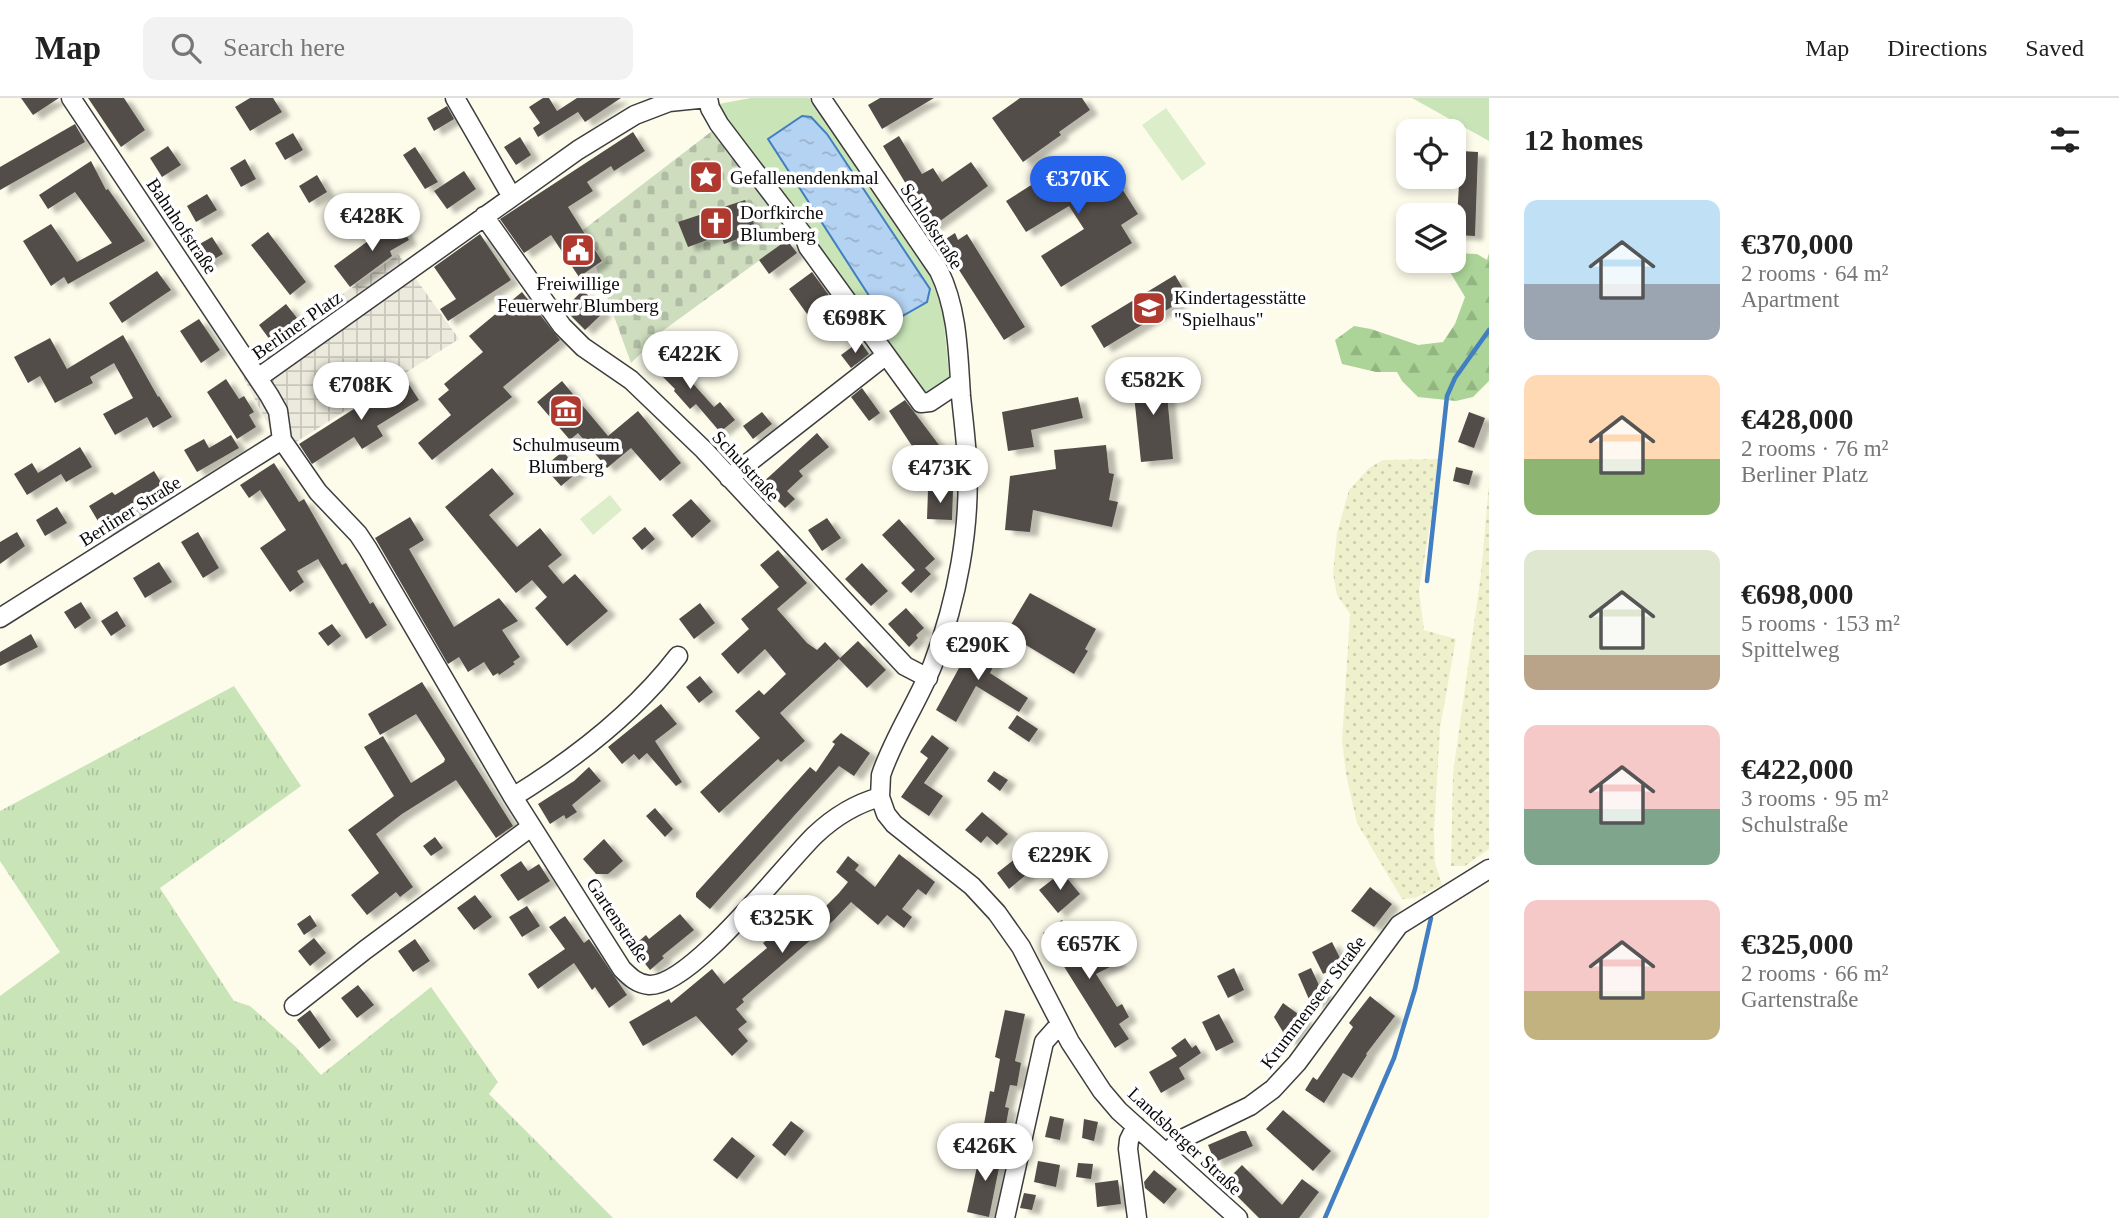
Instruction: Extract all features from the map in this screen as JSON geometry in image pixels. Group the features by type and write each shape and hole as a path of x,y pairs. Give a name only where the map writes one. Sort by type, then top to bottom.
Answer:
{"street":[{"name":"Bahnhofstraße","path":"72,98 258,378"},
{"path":"455,98 512,197"},
{"path":"484,216 578,150 635,115 668,100 708,98 719,124 804,236 808,247 921,402 930,402 960,382"},
{"name":"Schloßstraße","path":"821,98 939,271 947,288 955,321 967,462 964,537 951,611 928,678 885,762 879,786 880,797"},
{"name":"Berliner Platz","path":"258,378 484,216"},
{"name":"Schulstraße","path":"484,216 562,326 583,347 631,380 729,478 905,666 928,678"},
{"path":"729,478 885,356"},
{"name":"Gartenstraße","path":"258,378 278,411 282,440 318,492 358,534 368,549 531,827 622,969 635,981 651,985 680,973 718,941 815,835 850,809 880,797"},
{"name":"Berliner Straße","path":"0,618 282,440"},
{"path":"513,797 577,753 610,725 661,679 678,656"},
{"name":"Landsberger Straße","path":"880,797 886,814 894,824 972,886 997,912 1021,947 1060,1024 1092,1077 1119,1111 1238,1218"},
{"path":"294,1006 531,827"},
{"name":"Krummenseer Straße","path":"1166,1153 1182,1139 1250,1107 1273,1089 1297,1063 1399,925 1489,869"},
{"path":"1005,1218 1044,1042 1060,1024"},
{"path":"1136,1126 1128,1149 1137,1218"}],"green space":[{"path":"751,98 809,98 926,268 942,300 950,385 931,398 905,375 906,366 883,332 874,329 713,105"},
{"path":"1412,98 1489,98 1489,141 1466,128 1466,119 1450,119"},
{"path":"1166,108 1206,164 1182,181 1142,125"},
{"path":"716,128 794,235 657,335 631,363 596,267 603,262 583,230"},
{"path":"1489,253 1489,381 1473,397 1456,401 1418,397 1397,372 1376,372 1342,364 1335,340 1354,326 1418,345 1443,342 1455,324 1465,297 1451,273 1466,273 1466,254 1477,254 1487,260"},
{"path":"1441,459 1419,591 1424,630 1456,639 1440,728 1434,832 1435,863 1442,885 1415,898 1402,899 1357,823 1346,774 1342,740 1350,614 1337,595 1333,573 1337,533 1349,490 1369,468 1383,460"},
{"path":"1489,483 1489,849 1465,866 1451,866 1453,773 1481,574"},
{"path":"610,495 622,510 593,535 580,519"},
{"path":"234,686 301,786 160,888 234,1001 250,1006 296,1047 321,1075 431,987 498,1082 489,1094 613,1218 0,1218 0,996 60,952 0,861 0,811"}],"shaded area":[{"path":"398,254 459,339 282,451 239,369"}],"water":[{"path":"802,116 811,117 827,134 930,289 927,302 892,322 884,319 768,139"}],"building":[{"path":"21,98 59,98 33,115"},
{"path":"88,98 124,98 145,130 121,147"},
{"path":"250,98 273,98 282,112 250,131 235,107"},
{"path":"543,98 549,98 557,111 577,98 621,98 585,122 578,112 538,137 533,128 540,123 529,107"},
{"path":"880,98 934,98 882,129 868,105"},
{"path":"1020,98 1082,98 1090,110 1023,162 992,118"},
{"path":"447,106 454,119 434,131 427,118"},
{"path":"75,124 85,142 0,190 0,167"},
{"path":"633,132 645,151 614,171 611,166 587,182 593,191 568,207 602,261 579,277 551,235 524,253 500,219"},
{"path":"293,133 303,150 285,160 275,143"},
{"path":"899,136 922,174 933,168 942,182 971,162 988,186 932,227 883,146"},
{"path":"520,137 531,155 516,165 504,147"},
{"path":"168,146 181,165 162,177 150,158"},
{"path":"415,147 438,182 425,189 403,155"},
{"path":"1466,151 1478,152 1475,236 1466,236 1466,203 1458,203 1459,189 1466,189"},
{"path":"1077,156 1088,173 1105,162 1138,214 1121,225 1132,243 1061,287 1041,256 1084,229 1069,206 1026,232 1006,201"},
{"path":"245,159 256,179 241,187 230,168"},
{"path":"91,161 106,190 108,189 145,241 68,284 64,277 51,286 23,241 51,224 77,262 112,243 75,192 48,209 39,195"},
{"path":"464,171 476,189 447,209 434,191"},
{"path":"317,175 327,192 309,203 299,186"},
{"path":"207,194 217,210 196,222 187,206"},
{"name":"Dorfkirche Blumberg","path":"745,200 757,232 724,244 721,235 688,247 678,222"},
{"path":"396,217 409,240 390,251 392,256 350,287 334,266 379,233 376,228"},
{"path":"268,232 306,282 290,295 251,245"},
{"path":"955,233 958,240 967,234 1025,327 1004,340 941,242"},
{"path":"480,234 511,280 448,321 440,309 456,299 434,267"},
{"path":"212,237 223,254 199,268 189,250"},
{"path":"787,240 797,253 769,274 759,260"},
{"path":"157,271 171,290 122,323 109,303"},
{"path":"812,272 838,308 815,325 789,289"},
{"path":"1175,275 1188,297 1104,348 1091,326"},
{"path":"583,290 604,312 585,330 564,309"},
{"path":"522,292 560,340 503,387 512,397 432,460 418,443 451,415 438,399 449,390 444,384 483,352 469,336"},
{"path":"286,304 301,323 273,344 259,325"},
{"path":"199,319 220,350 201,363 180,331"},
{"path":"123,335 172,417 153,428 147,417 115,435 103,414 133,398 114,363 90,377 93,383 55,403 40,376 28,383 14,357 50,338 67,369"},
{"path":"860,341 869,354 851,368 841,355"},
{"path":"661,348 714,407 720,402 735,420 720,432 696,404 690,409 675,389 647,361"},
{"path":"1165,373 1173,459 1141,462 1132,376"},
{"path":"404,377 419,400 377,426 383,436 362,449 354,437 312,464 299,444"},
{"path":"226,379 239,399 244,396 254,412 249,415 256,427 237,439 207,392"},
{"path":"562,381 608,436 638,411 681,463 660,481 631,448 607,468 578,433 570,440 537,402"},
{"path":"862,388 880,413 869,421 851,397"},
{"path":"1078,397 1083,418 1031,430 1034,447 1008,451 1002,412"},
{"path":"905,400 942,449 924,462 922,459 902,476 892,464 912,446 889,411"},
{"path":"762,412 772,424 753,439 743,426"},
{"path":"1469,412 1485,418 1474,448 1458,442"},
{"path":"817,433 829,447 799,471 803,476 787,491 795,499 785,508 761,484"},
{"path":"231,435 239,448 197,472 184,450 204,439 209,448"},
{"path":"1106,445 1109,473 1114,474 1109,500 1118,502 1112,527 1033,510 1030,532 1005,530 1010,476 1056,469 1054,450"},
{"path":"80,447 92,467 66,482 61,474 27,495 14,474 32,463 38,473"},
{"path":"563,451 579,471 561,486 544,467"},
{"path":"274,463 299,502 304,499 342,565 346,563 370,604 373,602 387,625 366,639 318,559 297,571 304,582 290,592 260,548 286,530 260,490 249,498 240,485"},
{"path":"1456,467 1473,471 1469,485 1453,481"},
{"path":"492,468 514,494 489,515 517,547 540,528 562,555 548,566 563,584 575,574 608,611 567,646 535,608 547,597 532,580 516,593 445,507"},
{"path":"154,471 167,492 105,533 89,506 112,492 115,495"},
{"path":"928,490 953,491 952,520 927,519"},
{"path":"691,499 711,521 692,538 672,515"},
{"path":"57,507 67,523 45,536 36,520"},
{"path":"410,517 424,540 409,549 454,627 499,598 518,621 502,630 520,657 499,675 498,673 493,676 484,662 468,672 459,657 448,664 375,538"},
{"path":"827,518 841,538 822,551 808,530"},
{"path":"899,519 935,559 925,568 931,574 911,593 901,583 915,570 882,535"},
{"path":"645,527 655,539 642,550 632,538"},
{"path":"17,532 25,546 0,564 0,542"},
{"path":"198,532 219,568 203,578 181,542"},
{"path":"778,550 807,583 777,609 807,643 817,650 825,642 840,658 780,713 805,741 781,762 778,759 719,813 700,792 760,738 735,711 759,690 764,695 786,674 765,649 738,674 721,654 749,629 741,619 779,587 760,565"},
{"path":"159,562 172,582 145,598 133,578"},
{"path":"862,563 888,591 871,606 845,579"},
{"path":"1030,593 1096,629 1085,649 1088,651 1074,674 1006,633"},
{"path":"81,602 91,618 75,629 64,612"},
{"path":"700,603 715,623 694,639 679,619"},
{"path":"906,608 924,628 909,647 888,624"},
{"path":"117,611 126,626 111,636 101,621"},
{"path":"332,624 341,636 328,646 318,633"},
{"path":"31,634 38,647 0,666 0,652"},
{"path":"976,637 1002,650 990,673 1028,698 1019,712 976,686 956,722 936,710"},
{"path":"858,641 886,670 867,688 839,659"},
{"path":"700,676 713,692 699,703 686,687"},
{"path":"422,682 513,826 496,838 456,780 376,834 413,887 400,897 396,892 367,915 351,895 379,873 348,830 394,796 364,747 383,736 411,783 445,759 416,714 380,735 368,714"},
{"path":"661,704 677,724 655,741 682,782 676,786 647,753 639,760 634,754 622,764 608,747"},
{"path":"1017,715 1038,729 1029,742 1008,728"},
{"path":"841,733 870,753 854,776 839,766 710,909 696,897 696,893 810,767 816,772 835,744 832,742"},
{"path":"932,735 949,748 924,783 943,796 929,816 901,797 928,758 920,752"},
{"path":"589,767 601,781 572,805 577,812 566,819 564,815 550,824 538,804 574,781"},
{"path":"994,771 1008,780 1000,791 987,781"},
{"path":"655,808 673,829 665,837 646,816"},
{"path":"982,812 1008,834 997,845 987,836 981,843 965,830"},
{"path":"435,837 443,848 431,856 423,846"},
{"path":"604,839 623,861 608,874 596,874 583,859"},
{"path":"899,854 935,882 926,895 918,889 902,909 912,917 904,928 887,915 878,925 851,902 834,920 742,999 744,1002 736,1009 747,1022 738,1029 748,1041 732,1056 696,1016 643,1046 629,1022 669,999 671,1003 712,969 724,984 767,948 763,943 784,926 786,929 819,902 824,908 839,893 848,882 836,872 848,856 859,865 855,870 875,887"},
{"path":"1021,854 1033,869 1009,889 997,873"},
{"path":"521,861 528,871 539,864 550,881 518,901 500,875"},
{"path":"1062,872 1080,894 1058,913 1039,890"},
{"path":"1370,887 1392,904 1374,927 1351,911"},
{"path":"475,895 492,917 474,930 457,908"},
{"path":"527,906 540,926 522,937 509,917"},
{"path":"680,914 694,930 662,956 664,958 650,970 632,947 646,935 649,939"},
{"path":"310,915 317,926 304,935 297,924"},
{"path":"565,916 584,943 589,939 627,995 609,1008 595,987 592,990 574,963 538,989 528,974 565,949 549,927"},
{"path":"1062,920 1090,964 1113,953 1118,963 1096,974 1117,1007 1122,1004 1129,1017 1119,1024 1129,1039 1115,1048 1043,933"},
{"path":"314,938 326,953 310,966 298,951"},
{"path":"415,939 430,961 413,972 398,951"},
{"path":"1332,942 1343,964 1323,974 1312,952"},
{"path":"1234,968 1244,990 1228,998 1217,976"},
{"path":"1311,968 1325,998 1311,1004 1298,974"},
{"path":"358,985 374,1005 357,1018 341,998"},
{"path":"1370,996 1395,1016 1366,1054 1352,1078 1343,1073 1324,1103 1305,1090 1313,1077 1317,1080 1353,1027 1349,1023"},
{"path":"1283,1003 1305,1019 1289,1042 1274,1017"},
{"path":"310,1010 331,1040 319,1049 297,1020"},
{"path":"1005,1010 1025,1014 1015,1061 1021,1063 1017,1086 1010,1085 1005,1107 1009,1108 1005,1130 997,1129 992,1149 980,1146 990,1091 994,1092 1000,1059 995,1057"},
{"path":"1219,1014 1234,1042 1216,1051 1202,1022"},
{"path":"1185,1038 1192,1048 1196,1045 1201,1053 1179,1068 1185,1079 1161,1093 1149,1072 1177,1056 1171,1048"},
{"path":"1283,1110 1331,1151 1313,1171 1266,1129"},
{"path":"1050,1116 1064,1119 1060,1140 1045,1137"},
{"path":"1084,1119 1098,1122 1094,1141 1082,1138"},
{"path":"791,1121 804,1131 785,1156 772,1145"},
{"path":"1246,1131 1253,1146 1215,1162 1208,1145"},
{"path":"732,1137 755,1156 737,1179 713,1160"},
{"path":"981,1149 1002,1153 989,1217 967,1212"},
{"path":"1038,1161 1060,1165 1056,1187 1034,1182"},
{"path":"1078,1163 1093,1164 1091,1179 1076,1177"},
{"path":"1242,1165 1282,1205 1302,1179 1319,1192 1299,1218 1259,1218 1224,1183"},
{"path":"1154,1170 1177,1189 1164,1204 1145,1188 1144,1182"},
{"path":"1118,1180 1121,1204 1097,1207 1095,1183"},
{"path":"1024,1193 1036,1195 1032,1210 1020,1208"}],"waterway":[{"path":"1427,581 1447,396 1455,378 1489,330"},
{"path":"1325,1218 1394,1058 1415,989 1431,918"}],"place":[{"name":"Gefallenendenkmal","path":"706,177"},
{"name":"Dorfkirche Blumberg","path":"716,223"},
{"name":"Freiwillige Feuerwehr Blumberg","path":"578,250"},
{"name":"Kindertagesstätte \"Spielhaus\"","path":"1149,308"},
{"name":"Schulmuseum Blumberg","path":"566,411"}]}
